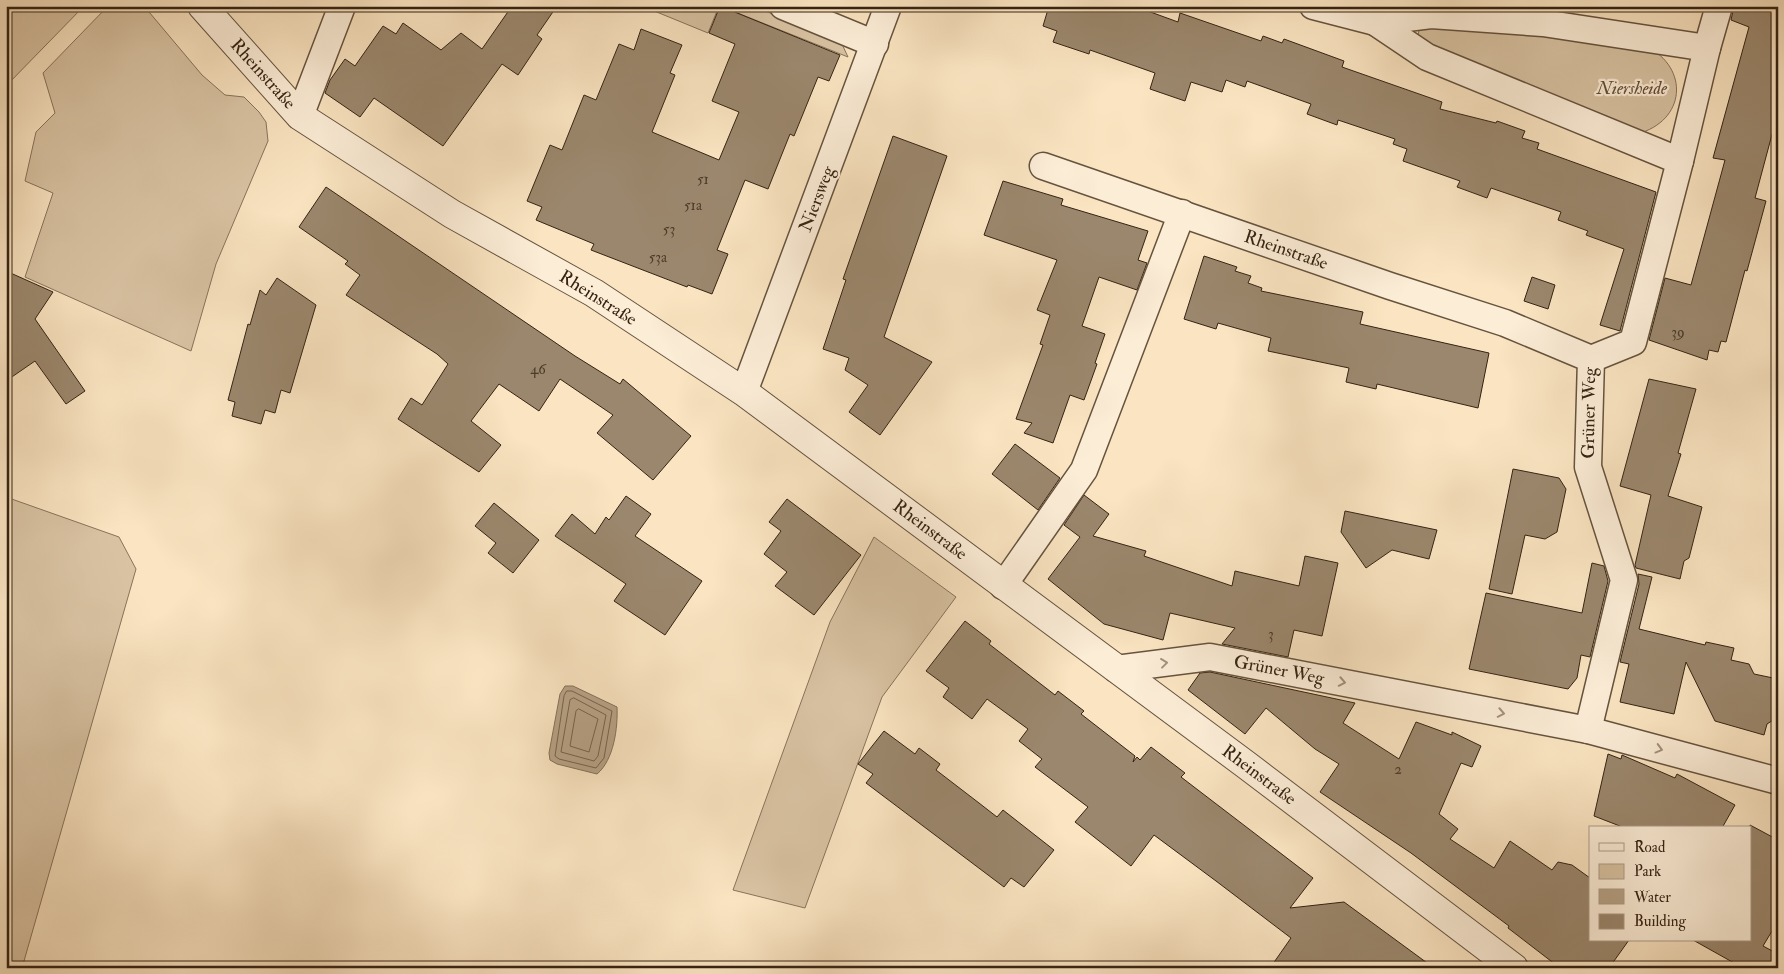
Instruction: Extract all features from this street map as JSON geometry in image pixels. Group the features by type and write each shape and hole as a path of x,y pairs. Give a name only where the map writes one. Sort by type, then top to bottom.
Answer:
{"street":[{"name":"Rheinstraße","path":"202,6 300,116 452,214 594,293 744,392 1514,968"},
{"path":"300,116 342,6"},
{"path":"784,6 875,44"},
{"name":"Niersweg","path":"744,392 888,6"},
{"path":"1312,6 1375,22 1427,57 1680,161"},
{"path":"1591,359 1633,342 1719,6"},
{"path":"1375,22 1431,15 1543,23 1707,48"},
{"name":"Rheinstraße","path":"1043,166 1390,286"},
{"path":"1002,586 1084,470 1182,213"},
{"name":"Grüner Weg","path":"1390,286 1505,323 1591,359 1588,466 1624,580 1588,730"},
{"name":"Grüner Weg","path":"1116,669 1210,657 1588,730 1778,781"}],"green space":[{"path":"6,6 84,6 6,86"},
{"path":"108,6 144,6 202,75 225,95 244,97 266,122 268,141 216,264 191,351 25,277 53,193 25,181 36,132 55,113 43,73"},
{"path":"642,6 719,6 708,33"},
{"path":"720,6 753,6 841,42 848,57"},
{"name":"Niersheide","path":"1438,27 1646,46 1660,56 1670,67 1675,80 1676,93 1673,106 1665,118 1653,127 1637,134 1422,44 1418,36 1419,30"},
{"path":"6,497 119,537 136,569 22,968 6,968"},
{"path":"874,537 956,597 882,697 805,908 733,890 830,622"}],"water":[{"path":"565,686 573,686 617,707 614,743 603,768 597,774 557,764 550,760 549,753 560,694"}],"building":[{"path":"512,6 557,6 537,35 542,39 518,75 502,64 443,146 374,98 360,117 325,93 330,80 345,59 355,66 383,26 396,34 403,23 441,50 461,33 482,49"},
{"path":"720,6 840,55 829,81 818,77 794,136 790,134 768,189 745,180 717,250 728,254 712,294 688,285 687,287 591,250 594,244 536,220 542,207 527,201 550,145 562,150 584,95 596,100 619,44 634,50 641,29 682,45 670,73 675,75 652,132 719,160 739,112 712,101 735,44 709,33"},
{"path":"1049,6 1134,6 1178,22 1180,13 1261,41 1263,36 1282,43 1284,39 1344,61 1342,67 1442,102 1440,109 1496,123 1497,121 1525,131 1522,138 1539,143 1537,149 1656,192 1620,331 1600,325 1624,249 1586,235 1588,231 1558,220 1561,212 1491,188 1487,198 1457,187 1460,181 1403,161 1407,149 1393,144 1395,139 1338,120 1337,125 1307,114 1311,104 1247,81 1245,87 1226,80 1222,92 1191,82 1185,101 1150,89 1155,73 1090,50 1089,54 1053,42 1057,31 1043,26"},
{"path":"1734,6 1778,6 1778,112 1755,198 1766,201 1747,271 1745,270 1726,342 1721,341 1718,352 1709,350 1707,360 1649,340 1665,278 1691,285 1725,160 1713,158 1749,27 1731,20"},
{"path":"893,136 947,156 884,337 932,362 880,435 849,412 868,385 845,370 849,358 823,349 846,280 843,279"},
{"path":"1003,181 1063,199 1061,205 1148,231 1138,260 1147,263 1137,290 1099,277 1082,326 1105,334 1095,363 1097,364 1084,400 1070,395 1053,443 1024,433 1032,423 1016,419 1043,345 1040,344 1050,315 1037,310 1057,260 984,235"},
{"path":"326,187 575,356 620,384 623,379 691,436 653,480 597,433 613,415 560,379 539,411 499,384 471,421 501,445 479,472 398,419 411,398 422,405 448,364 437,354 346,295 360,275 345,264 348,261 299,227"},
{"path":"1204,256 1237,267 1235,271 1251,276 1248,283 1262,288 1261,291 1363,312 1360,324 1489,353 1478,408 1377,384 1376,389 1346,382 1349,368 1268,351 1271,338 1218,323 1216,329 1184,319"},
{"path":"6,271 53,292 35,319 85,391 66,404 35,361 6,381"},
{"path":"1532,277 1555,285 1548,309 1524,301"},
{"path":"277,278 316,305 290,393 281,390 275,413 265,410 261,424 232,416 235,402 228,400 248,324 250,325 260,290 266,295"},
{"path":"1649,379 1696,389 1678,453 1681,454 1668,496 1702,507 1689,558 1684,561 1680,579 1636,568 1635,565 1651,495 1620,486"},
{"path":"1015,444 1060,478 1038,510 992,474"},
{"path":"1513,469 1559,478 1566,489 1557,532 1545,539 1525,535 1512,594 1489,589"},
{"path":"1084,495 1109,514 1093,536 1146,551 1144,556 1232,586 1235,571 1299,586 1305,556 1338,563 1322,636 1294,630 1288,657 1222,644 1235,628 1170,613 1163,640 1104,624 1048,579 1080,537 1064,525"},
{"path":"626,496 651,514 635,536 702,581 665,635 614,601 626,584 555,536 572,514 595,534 606,517 609,520"},
{"path":"787,499 861,555 814,615 775,586 787,572 764,554 781,531 769,522"},
{"path":"494,503 539,540 513,573 488,553 496,543 475,526"},
{"path":"1345,511 1437,530 1429,559 1392,550 1366,568 1341,532"},
{"path":"1592,563 1604,566 1608,581 1590,657 1581,655 1577,678 1568,689 1469,669 1486,593 1582,613"},
{"path":"1638,574 1652,577 1639,629 1705,645 1706,642 1734,648 1731,660 1749,664 1754,674 1778,679 1778,717 1767,724 1764,735 1715,721 1686,662 1674,714 1620,702 1629,664 1620,662 1639,584"},
{"path":"965,621 991,641 989,644 1055,695 1058,691 1084,711 1081,714 1135,756 1133,762 1137,757 1140,760 1151,747 1185,773 1181,777 1313,878 1290,908 1344,902 1434,968 1270,968 1291,938 1154,835 1131,866 1075,822 1088,807 1035,767 1042,759 1019,741 1028,729 987,699 972,719 943,697 949,688 926,671"},
{"path":"1210,672 1355,703 1343,723 1399,759 1416,722 1452,735 1452,732 1481,746 1472,767 1461,763 1439,814 1458,829 1450,839 1494,868 1510,841 1552,870 1558,862 1572,865 1589,877 1589,942 1628,942 1609,968 1560,968 1508,928 1509,926 1411,853 1320,792 1339,764 1315,749 1266,708 1245,734 1188,690 1200,673"},
{"path":"884,731 915,754 919,748 940,764 936,770 997,817 1003,810 1054,850 1024,887 1011,878 1004,887 866,783 873,774 858,764"},
{"path":"1608,754 1621,759 1622,755 1675,778 1677,774 1735,805 1723,826 1620,826 1594,816"},
{"path":"1752,826 1778,840 1778,921 1763,946 1778,954 1778,968 1743,968 1697,942 1752,942"}]}
